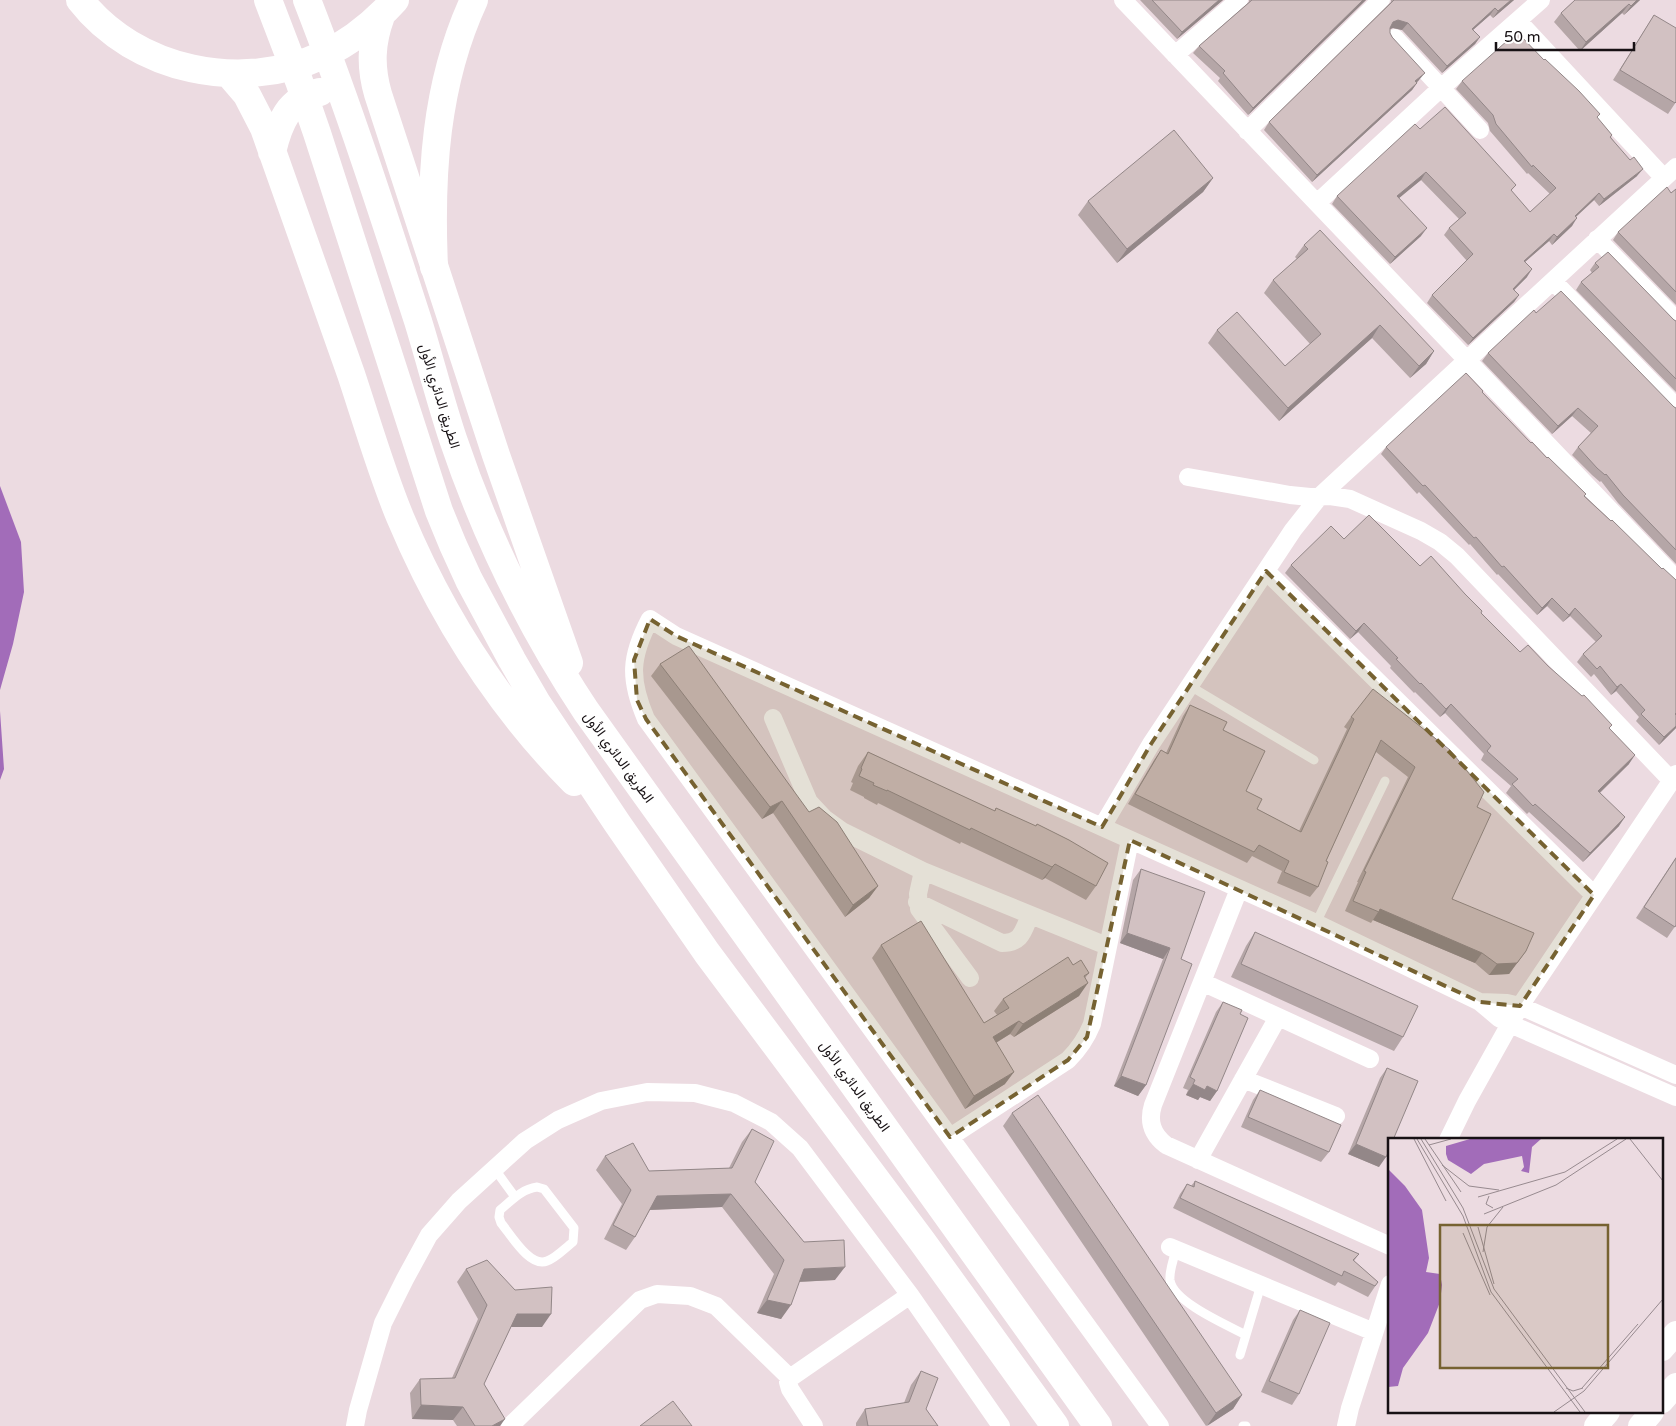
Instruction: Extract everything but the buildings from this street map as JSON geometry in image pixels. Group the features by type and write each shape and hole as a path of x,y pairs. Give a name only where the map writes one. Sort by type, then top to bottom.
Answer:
{"main road":[{"path":"80,0 99,20 138,48 182,66 229,74 276,70 314,59 343,45 388,8"},
{"path":"268,0 299,81 383,334 439,511 469,580 512,660 537,703 617,823 708,953 922,1241 1055,1426"},
{"name":"الطريق الدائري الأول","path":"307,0 344,100 418,323 452,438 504,570 539,636 586,711 1098,1426"},
{"path":"434,267 432,194 440,115 447,75 456,44 474,0"},
{"path":"388,8 372,46 374,78 434,267 516,512 586,711"},
{"path":"229,74 254,107 262,122 390,490 419,559 440,601 483,670 515,714 562,770 617,823"},
{"path":"272,152 277,131 288,112 305,98 315,94 332,91 348,93 359,96 384,112"},
{"path":"1664,1347 1676,1333"},
{"path":"1664,1399 1676,1385"},
{"path":"1596,1426 1606,1414"},
{"path":"1640,1426 1650,1414"}],"street":[{"path":"1122,0 1676,579"},
{"path":"1175,55 1239,0"},
{"path":"1248,131 1381,0"},
{"path":"1317,203 1441,88 1541,0"},
{"path":"1102,827 1151,744 1293,530 1320,496 1670,172 1518,21"},
{"path":"1395,38 1480,130"},
{"path":"1597,239 1676,320"},
{"path":"1553,281 1676,407"},
{"path":"1188,477 1290,495 1340,497 1360,503 1422,531 1449,549 1674,777 1520,1006 1467,1101 1449,1138"},
{"path":"1266,571 1594,895"},
{"path":"1160,1426 646,719 638,700 634,680 634,660 639,640 650,619 676,636 1316,923 1480,1002 1499,1018 1510,1024 1676,1097"},
{"path":"773,718 809,802 824,818 842,831 923,871 1107,946"},
{"path":"950,1137 1068,1060 1087,1037 1092,1024 1130,840"},
{"path":"923,871 918,902 923,916 970,978"},
{"path":"1239,889 1150,1113 1150,1123 1159,1140 1166,1145 1388,1245"},
{"path":"918,902 1002,942 1009,943 1016,941 1021,936 1030,915"},
{"path":"1202,982 1370,1059"},
{"path":"1480,1002 1500,1002 1520,1006 1676,1075"},
{"path":"1198,1160 1278,1017"},
{"path":"1243,1079 1336,1116"},
{"path":"355,1426 383,1324 429,1236 459,1201 525,1141 558,1120 601,1101 647,1092 694,1093 734,1103 771,1122 800,1148 910,1296 1002,1426"},
{"path":"1173,1248 1374,1332"},
{"path":"1346,1426 1388,1290"},
{"path":"510,1426 640,1300 657,1294 690,1296 716,1306 790,1378"},
{"path":"814,1426 790,1389 788,1382 790,1378 910,1296"}],"lane":[{"path":"1190,686 1314,760"},
{"path":"1316,923 1385,781"},
{"path":"494,1168 515,1197"},
{"path":"537,1187 544,1189 574,1228 573,1242 547,1261 538,1262 530,1259 501,1223 499,1217 500,1210 515,1197 528,1188 537,1187"},
{"path":"1173,1248 1170,1280 1175,1291 1184,1301 1246,1335"},
{"path":"1240,1355 1261,1284"}],"highlighted area":[{"path":"1266,571 1594,895 1520,1006 1480,1002 1130,840 1087,1037 1068,1060 950,1137 646,719 637,700 634,660 650,619 676,636 1102,827 1151,744"}],"shaded area":[{"path":"0,486 21,542 24,592 13,644 0,690"},
{"path":"0,711 4,769 0,780"}]}
